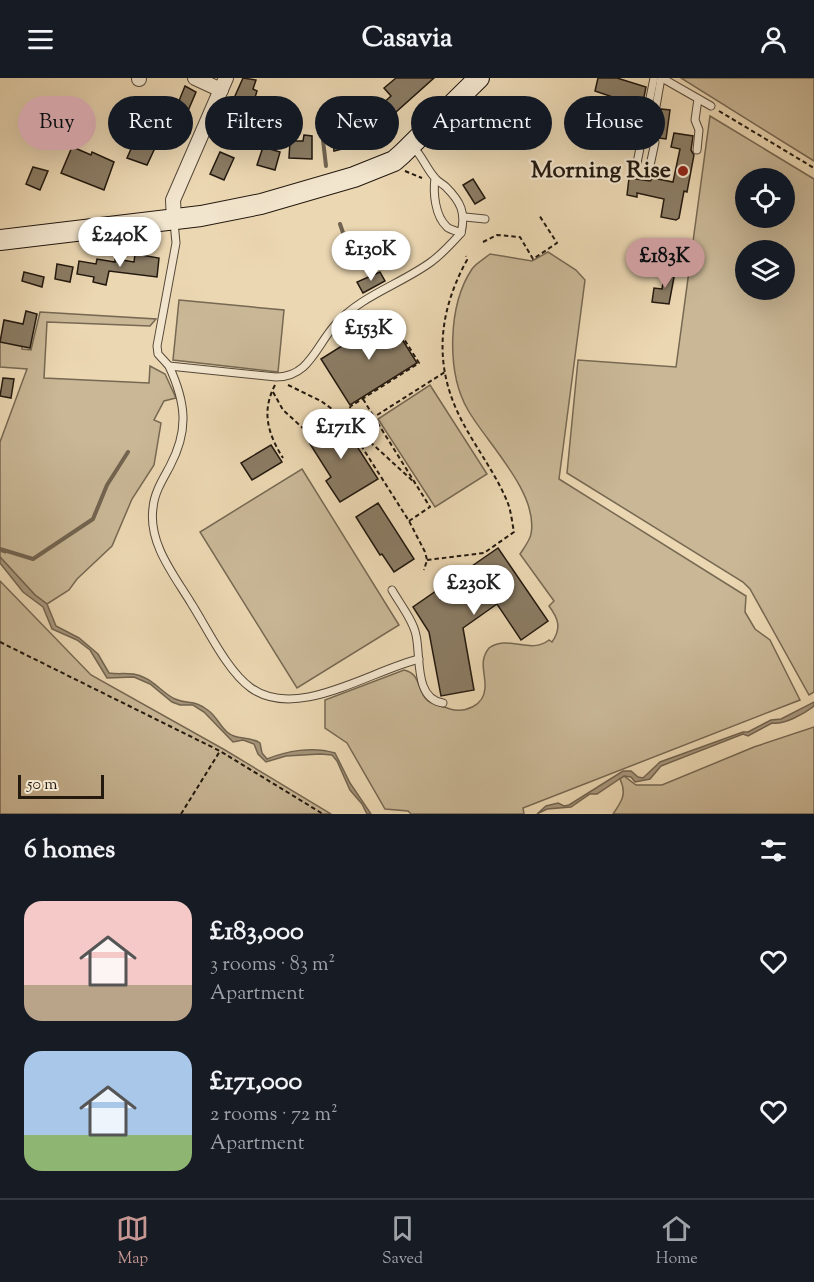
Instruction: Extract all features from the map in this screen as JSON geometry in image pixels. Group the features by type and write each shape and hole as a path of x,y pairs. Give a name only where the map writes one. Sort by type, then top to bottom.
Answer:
{"street":[{"path":"174,219 173,200 224,84 195,78"},
{"path":"461,96 479,78"},
{"path":"0,240 174,219 261,204 354,177 394,161 411,147"}],"lane":[{"path":"637,163 654,78"},
{"path":"648,175 655,142 651,135 661,78 711,106"},
{"path":"697,150 699,130 695,120 698,99"},
{"path":"169,366 276,377 288,376 300,371 309,362 335,324 370,297 431,262 461,233 465,217 453,196 435,178 416,150"},
{"path":"435,178 434,191 440,214 447,227 461,233"},
{"path":"465,217 485,219"},
{"path":"174,219 176,243 157,346 158,354 169,366 180,397 184,423 181,442 159,486 152,508 155,538 168,565 232,669 251,689 274,699 302,700 397,664 419,659"},
{"path":"392,590 416,633 426,693 433,700 443,703"}],"path":[{"path":"711,106 814,168"},
{"path":"402,168 405,172 422,178"},
{"path":"483,242 497,236 520,237 533,259 557,243 539,214"},
{"path":"427,560 484,553 514,532 508,503 457,412 445,372 442,334 444,312 454,282 467,260 466,256"},
{"path":"343,417 351,406 419,363 389,315"},
{"path":"374,417 445,372"},
{"path":"276,377 268,402 267,422 272,441 283,458"},
{"path":"276,377 280,382 326,404 415,483"},
{"path":"272,391 283,410 305,430"},
{"path":"363,399 430,507 409,521"},
{"path":"343,417 409,521 425,552 427,560 424,570"},
{"path":"0,642 220,751 323,814"},
{"path":"181,814 220,751"}],"shaded area":[{"path":"681,78 814,78 814,161"},
{"path":"710,116 814,179 814,692 809,695 750,589 743,582 567,473 578,360 676,367"},
{"path":"548,252 576,270 585,280 559,479 746,596 745,612 755,629 770,640 800,700 523,808 524,814 411,814 408,811 385,809 347,743 325,728 325,700 404,670 414,675 424,697 431,703 456,710 467,709 477,704 484,694 483,663 489,648 504,643 534,646 549,640 552,642 557,632 557,619 549,606 554,601 520,554 531,534 531,518 527,502 509,469 468,410 461,395 453,358 454,319 464,284 472,269 490,254 532,261"},
{"path":"179,300 284,310 278,372 173,360"},
{"path":"40,312 156,319 150,326 47,322 44,378 149,383 150,366 165,374 176,398 164,401 154,420 161,423 154,465 132,499 112,546 77,579 69,590 47,604 35,595 0,557 0,551 6,553 0,549 0,442 27,369 0,367 0,342 22,344 22,349 31,350"},
{"path":"430,385 487,474 435,507 378,419"},
{"path":"302,469 399,625 297,688 200,532"},
{"path":"0,557 35,595 47,604 56,626 79,638 98,654 109,673 140,676 175,699 204,707 231,735 260,743 262,753 267,759 300,750 335,753 350,783 371,814 367,814 350,790 332,755 286,756 266,762 258,754 254,744 243,740 233,742 204,712 193,705 180,705 172,702 150,684 134,677 107,678 90,650 77,640 52,629 43,607 23,592 0,563"},
{"path":"0,581 91,675 225,750 331,814 0,814"},
{"path":"814,702 814,706 794,718 772,723 748,736 743,734 661,766 650,779 635,782 631,777 624,776 597,794 590,794 571,807 547,809 537,814 546,806 558,803 564,806 569,805 623,771 631,771 643,778 660,762 748,732 771,720 781,719"},
{"path":"814,727 814,814 613,814 623,797 620,779 624,776 636,785 662,785 754,747"}],"building":[{"path":"243,78 256,80 253,89 257,91 255,96 235,96"},
{"path":"396,78 434,78 411,96 399,109 399,96 391,96 384,88"},
{"path":"598,78 617,78 646,87 644,96 610,96 595,91"},
{"path":"185,86 196,92 193,99 193,96 181,96"},
{"path":"665,109 670,110 665,139"},
{"name":"Morning Rise","path":"674,133 693,136 691,150 694,155 687,192 684,191 679,218 676,220 661,217 664,199 637,193 637,197 627,195 629,178 650,181 653,178 673,182 680,149 671,147"},
{"path":"304,135 312,136 312,159 289,158 289,150 303,150"},
{"path":"71,150 80,150 91,155 92,152 114,162 104,190 61,173"},
{"path":"131,150 154,150 147,165 127,158"},
{"path":"262,150 280,152 275,170 257,165"},
{"path":"220,152 234,158 224,180 210,174"},
{"path":"33,167 48,171 40,190 26,184"},
{"path":"473,179 485,198 475,204 463,185"},
{"path":"135,254 159,258 157,277 109,271 106,285 93,282 94,277 77,274 79,261 96,264 97,259 134,262"},
{"path":"57,264 73,267 70,282 55,279"},
{"path":"665,269 675,272 669,304 652,302 654,288 662,289"},
{"path":"24,272 44,277 42,287 22,281"},
{"path":"380,272 385,281 363,293 357,282"},
{"path":"26,311 37,314 30,348 0,342 4,320 23,324"},
{"path":"388,317 417,363 350,405 321,359"},
{"path":"3,378 14,379 11,398 0,396"},
{"path":"340,420 378,479 340,502 326,481 331,477 305,436 327,422 330,426"},
{"path":"271,445 282,462 252,480 241,463"},
{"path":"378,503 414,559 394,572 382,554 380,555 356,517"},
{"path":"498,548 548,621 521,640 497,604 463,628 474,690 441,696 429,632 413,607"}],"waterway":[{"path":"324,150 326,166"},
{"path":"340,224 351,256 350,263"},
{"path":"0,549 33,559 93,519 107,485 128,452"}],"place":[{"name":"Morning Rise","path":"683,171"}]}
